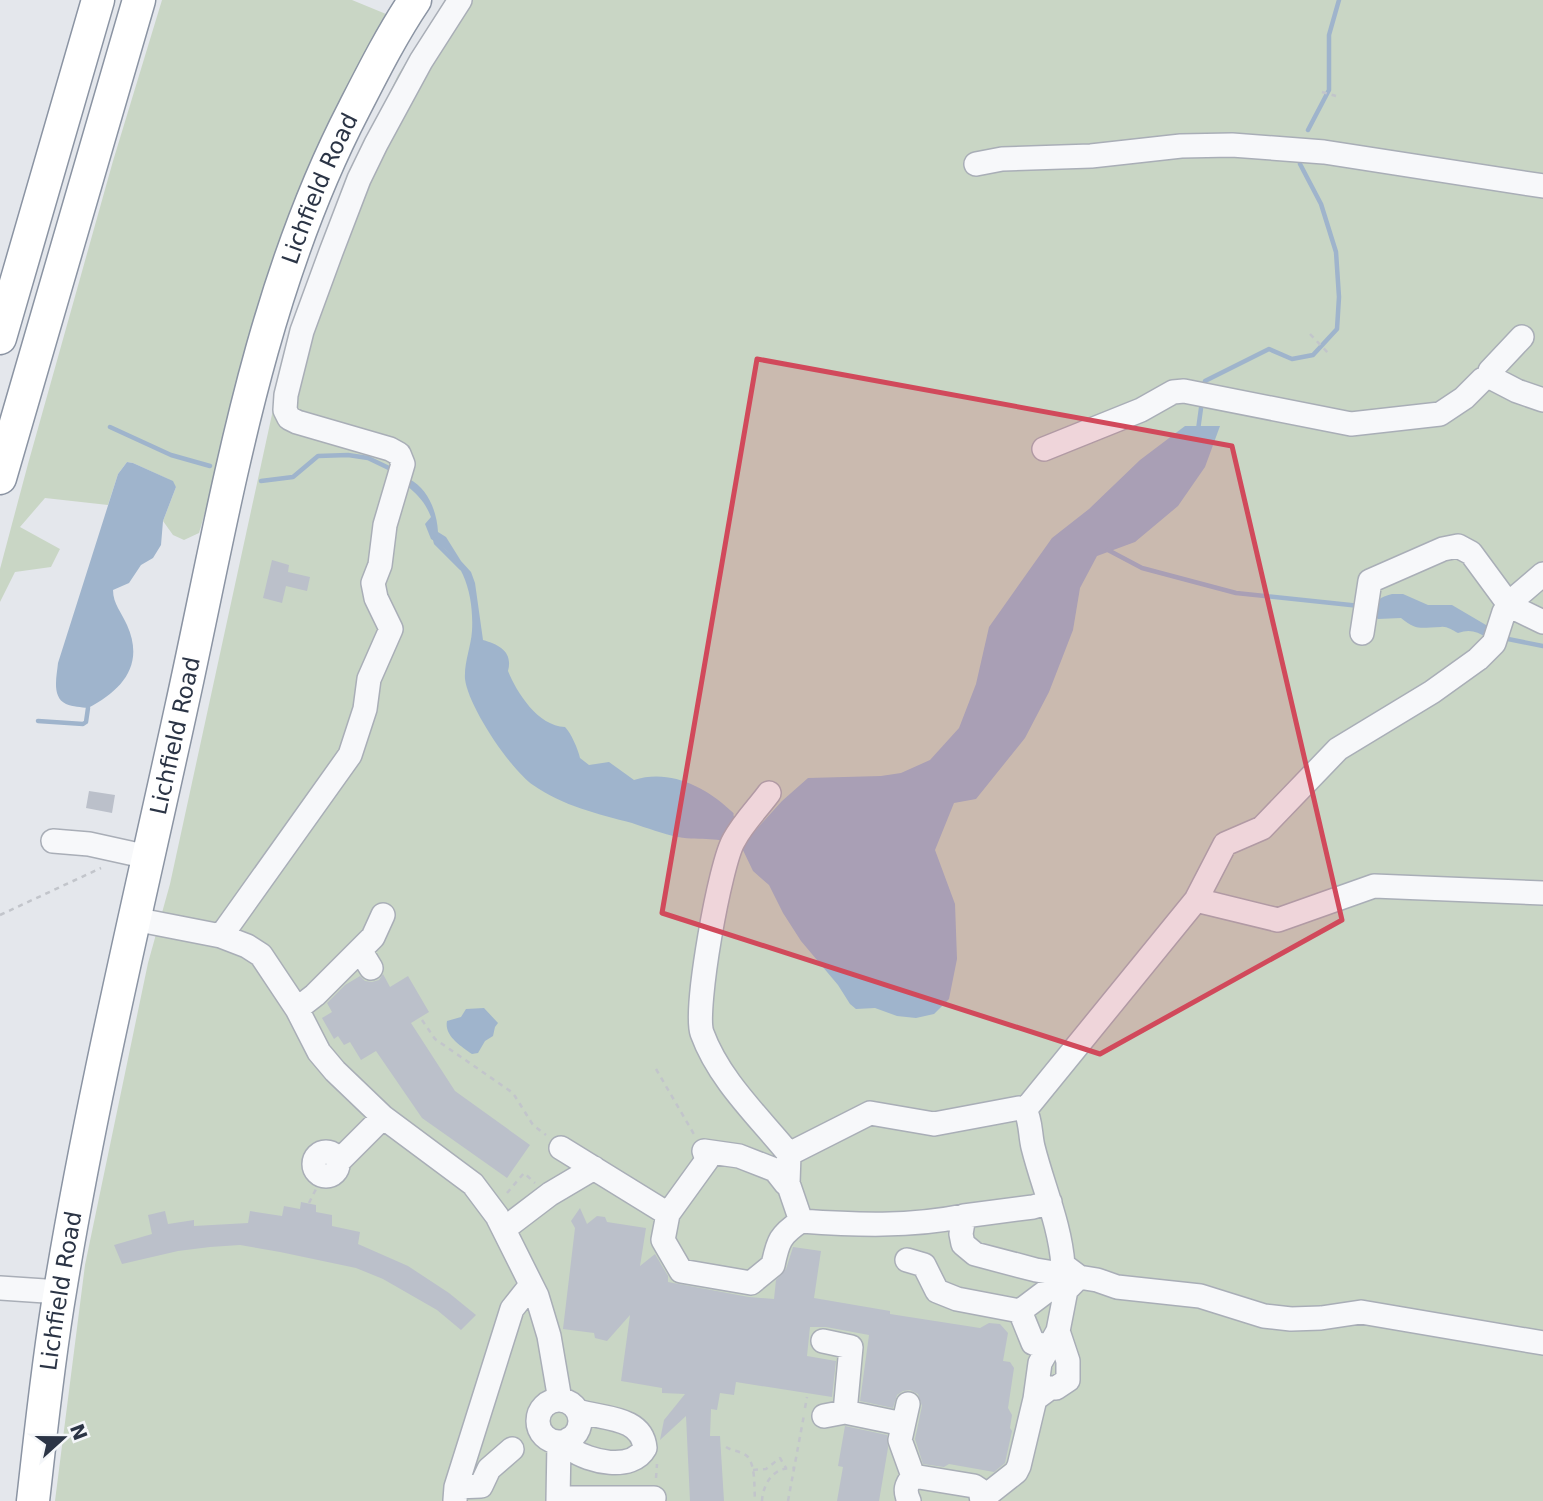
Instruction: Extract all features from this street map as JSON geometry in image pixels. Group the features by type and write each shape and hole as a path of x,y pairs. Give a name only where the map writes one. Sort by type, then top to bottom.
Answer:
{"highway":[{"path":"0,338 98,0"},
{"path":"0,478 139,0"},
{"name":"Lichfield Road","path":"33,1501 60,1292 134,919 140,855 271,314 311,201 339,137 377,64 415,0"}],"lane":[{"path":"221,936 350,755 365,709 369,679 391,629 376,598 373,583 380,565 385,525 400,473 399,454 289,418 285,410 286,395 302,331 359,179 421,61 460,0"},
{"path":"976,164 1002,159 1091,156 1181,146 1232,145 1324,152 1543,186"},
{"path":"1044,449 1141,410 1173,392 1184,391 1351,424 1440,414 1488,376 1522,337"},
{"path":"1488,376 1531,398 1543,400"},
{"path":"1365,615 1370,581 1443,549 1458,546 1471,553 1501,623"},
{"path":"1025,1110 1196,900 1226,844 1262,828 1338,749 1478,659 1515,598 1543,573"},
{"path":"1501,623 1543,622"},
{"path":"769,793 739,833 719,885 699,1010 701,1031 710,1052 787,1162 801,1221"},
{"path":"53,841 89,844 140,855"},
{"path":"1196,900 1278,920 1374,886 1543,893"},
{"path":"298,1009 366,959 383,915"},
{"path":"134,919 221,936 247,946 261,955 298,1009 317,1047 335,1071 383,1117 473,1184 497,1216 537,1296 569,1405 579,1427 534,1438 512,1449 489,1469 481,1486 455,1494"},
{"path":"913,1476 974,1486 980,1490 983,1499 1016,1472 1064,1277 1059,1234 1025,1110 1018,1108 934,1124 870,1113 787,1162 704,1150 707,1160 666,1207 663,1240 681,1271 751,1283 773,1265 777,1242 787,1230 801,1221 928,1223 1050,1202"},
{"path":"331,1169 383,1117"},
{"path":"562,1148 666,1207"},
{"path":"504,1229 550,1194 594,1168"},
{"path":"964,1216 961,1234 963,1244 975,1254 1064,1277 1097,1279 1117,1287 1200,1296 1264,1316 1321,1318 1361,1312 1543,1343"},
{"path":"907,1260 924,1265 937,1291 957,1300 1020,1311 1046,1345 1068,1362 1068,1380 1035,1399"},
{"path":"1020,1311 1064,1277"},
{"path":"455,1494 512,1309 531,1285"},
{"path":"0,1288 60,1292"},
{"path":"823,1341 851,1347 834,1414 905,1414 900,1440 913,1476"},
{"path":"553,1433 577,1453 605,1462 615,1463 635,1458 645,1448 641,1435 631,1425 569,1405 548,1403 559,1499 654,1499"},
{"path":"909,1501 905,1492 907,1483 913,1476"}],"path":[{"path":"1323,93 1334,96"},
{"path":"1310,334 1330,355"},
{"path":"0,915 140,855"},
{"path":"422,1020 435,1039 513,1093 533,1125 562,1148"},
{"path":"656,1069 704,1150"},
{"path":"309,1203 331,1169"},
{"path":"507,1193 524,1173 540,1188"},
{"path":"788,1501 807,1397"},
{"path":"726,1447 746,1456 752,1470 755,1501"},
{"path":"645,1448 657,1462 654,1499"},
{"path":"752,1470 766,1469 780,1458 786,1468"},
{"path":"762,1501 762,1488 772,1475 786,1468 793,1468"},
{"path":"766,1469 772,1475"},
{"path":"754,1483 762,1488"}],"highlighted area":[{"path":"757,359 1232,446 1342,920 1100,1054 662,913"}],"green space":[{"path":"162,0 352,0 386,14 331,119 294,208 199,533 184,540 173,535 163,521 176,487 168,479 127,462 118,474 108,505 45,498 20,527 60,549 51,567 15,572 0,602 0,569 28,464 113,161"},
{"path":"445,0 1543,0 1543,1501 55,1501 85,1265 148,963 170,884 289,336 340,198 398,75"}],"water":[{"path":"1185,426 1220,426 1205,467 1178,506 1135,542 1097,556 1080,588 1073,630 1049,692 1025,738 976,799 954,803 935,850 955,904 957,959 949,999 934,1014 916,1018 897,1016 875,1008 856,1009 850,1004 838,985 801,941 769,885 753,871 741,846 717,840 672,836 594,813 556,799 524,777 502,752 468,691 465,673 472,617 469,591 452,556 431,539 425,524 431,517 418,496 406,485 409,479 426,494 436,517 438,532 446,537 471,572 483,640 495,644 507,654 508,671 517,689 537,715 555,725 565,727 580,758 589,765 609,762 634,780 647,777 673,778 697,787 720,801 752,834 782,801 808,778 881,776 901,773 930,760 959,728 976,684 989,627 1052,538 1089,509 1140,460"},
{"path":"127,462 173,481 176,487 163,521 161,545 153,558 141,565 129,583 113,590 116,604 132,639 132,664 127,675 111,693 88,708 71,706 61,701 58,696 58,663 118,474"},
{"path":"1392,594 1403,594 1428,605 1452,605 1486,625 1492,625 1487,638 1473,631 1458,633 1445,627 1416,627 1401,618 1378,619 1370,612 1372,608 1378,600"},
{"path":"484,1008 498,1023 493,1036 485,1041 478,1053 472,1054 451,1036 447,1021 461,1017 466,1009"}],"building":[{"path":"272,560 289,565 288,572 310,577 307,591 286,586 282,603 263,598"},
{"path":"89,791 115,795 112,813 86,808"},
{"path":"383,974 390,987 408,976 429,1012 411,1023 455,1091 530,1145 507,1178 422,1118 376,1051 361,1060 350,1042 344,1045 338,1036 334,1039 322,1018 332,1012 327,1003 345,985 360,976 365,981 372,982 379,980"},
{"path":"301,1202 316,1205 316,1212 332,1215 332,1226 360,1232 358,1244 408,1266 476,1315 461,1330 437,1310 383,1279 356,1268 280,1252 240,1245 210,1247 178,1251 122,1264 114,1245 152,1234 148,1215 165,1211 168,1224 194,1220 194,1226 248,1223 250,1211 282,1216 284,1206 300,1209"},
{"path":"580,1208 587,1224 597,1216 605,1217 607,1222 646,1228 640,1266 655,1254 668,1276 668,1282 774,1299 776,1280 786,1269 793,1247 821,1251 814,1298 890,1311 890,1314 980,1328 989,1323 1000,1324 1008,1333 1003,1361 1010,1362 1014,1368 1008,1408 1012,1415 1012,1431 1005,1463 994,1472 949,1464 944,1467 923,1464 915,1439 922,1406 918,1394 910,1390 903,1391 897,1395 893,1408 860,1401 869,1335 826,1327 810,1327 807,1356 836,1361 832,1397 736,1382 734,1395 720,1393 717,1410 711,1409 710,1436 720,1436 724,1501 690,1501 686,1416 660,1440 664,1420 685,1394 662,1393 662,1388 621,1381 630,1315 607,1341 595,1338 594,1333 563,1329 575,1228 571,1221"},
{"path":"845,1426 887,1435 888,1448 879,1501 837,1501 843,1467 838,1466"}],"waterway":[{"path":"1308,130 1329,90 1329,35 1339,0"},
{"path":"1204,389 1205,381 1269,349 1292,359 1313,355 1337,329 1339,297 1336,252 1321,204 1300,164"},
{"path":"1198,430 1202,401"},
{"path":"110,427 171,455 210,466"},
{"path":"261,481 293,477 318,456 348,455 368,458 393,470"},
{"path":"435,539 461,568"},
{"path":"1108,550 1142,568 1236,593 1360,606"},
{"path":"1503,638 1543,646"},
{"path":"38,721 83,724 86,722 88,708"}]}
